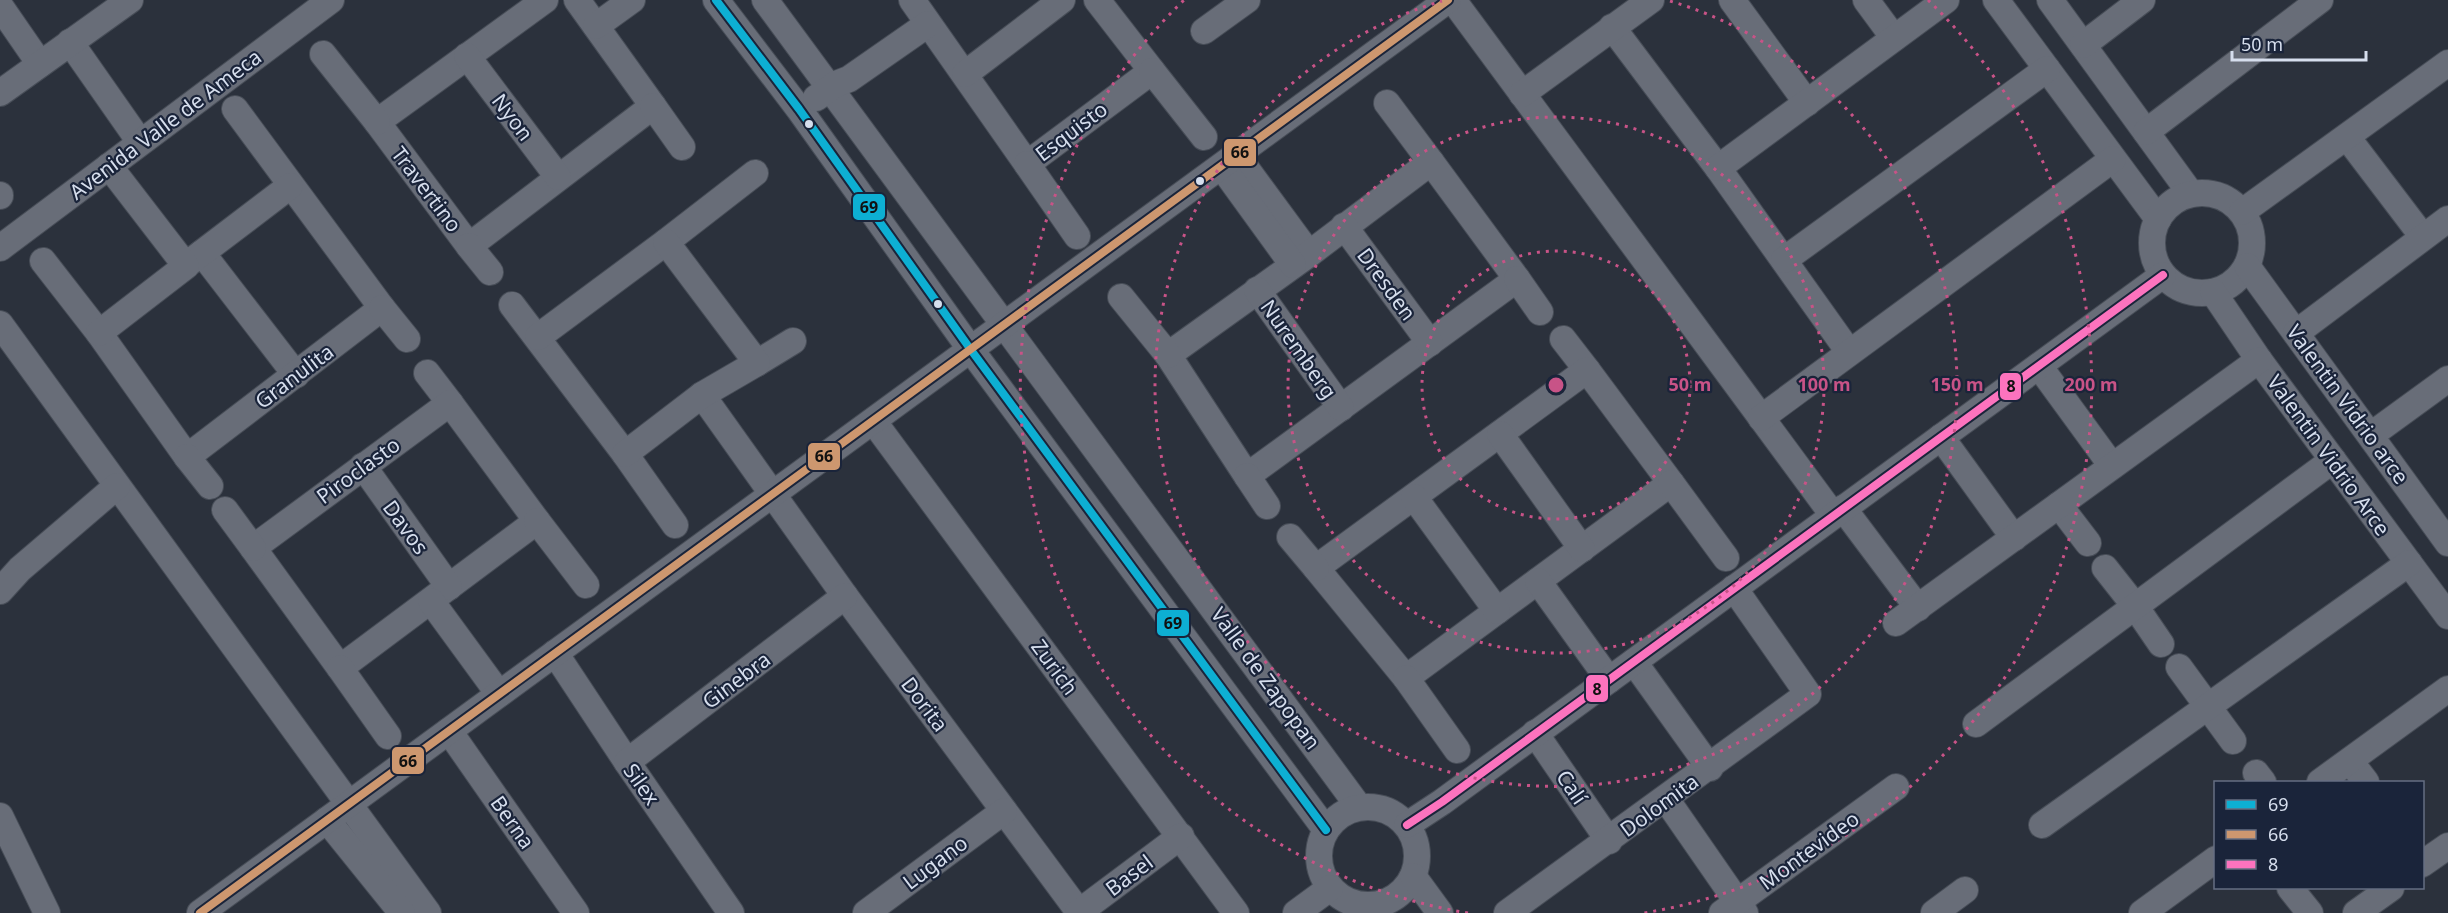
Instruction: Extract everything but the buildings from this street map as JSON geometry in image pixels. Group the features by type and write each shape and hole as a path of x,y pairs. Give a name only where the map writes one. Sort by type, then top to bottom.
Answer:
{"street":[{"name":"Avenida Valle de Ameca","path":"0,248 331,0"},
{"path":"377,122 545,0"},
{"path":"577,0 682,147"},
{"path":"596,27 632,0"},
{"name":"Valle de Zapopan","path":"716,0 799,109 971,350 1326,830"},
{"name":"Valle de Zapopan","path":"765,0 832,86 1004,326 1107,462 1359,807"},
{"path":"965,74 1062,0"},
{"path":"1098,0 1204,137"},
{"path":"200,913 1448,0"},
{"path":"1453,0 1761,418 1917,608"},
{"path":"1522,94 1651,0"},
{"path":"1732,0 1808,103"},
{"path":"1866,0 1894,38"},
{"path":"1718,168 1947,0"},
{"path":"1996,0 2158,219"},
{"path":"2050,0 2192,194"},
{"path":"2083,45 2142,0"},
{"path":"2146,132 2319,0"},
{"path":"1204,31 1239,2"},
{"path":"0,93 121,3"},
{"path":"0,6 40,64"},
{"name":"Esquisto","path":"799,109 832,86 849,80 920,13 1027,164 1152,71"},
{"path":"1612,27 1718,168 1850,352"},
{"path":"70,42 140,142"},
{"name":"Travertino","path":"323,54 377,122 469,246 653,106"},
{"name":"Nyon","path":"467,56 558,177"},
{"path":"2242,212 2448,63"},
{"path":"1784,260 2047,69"},
{"path":"1387,104 1540,312"},
{"path":"235,109 290,186 407,339"},
{"path":"2347,137 2423,237"},
{"path":"1761,418 2113,159"},
{"path":"1229,161 1301,260"},
{"path":"1168,355 1301,260 1431,162"},
{"path":"1027,164 1077,236"},
{"path":"109,166 296,375"},
{"path":"538,337 755,173"},
{"path":"99,333 290,186"},
{"path":"2206,193 2232,202 2242,212 2249,224 2252,252 2247,266 2227,287 2199,294 2173,285 2163,275 2155,262 2152,248 2153,233 2158,219 2167,207 2178,199 2192,194 2206,193"},
{"path":"2296,333 2448,219"},
{"name":"Dresden","path":"1344,226 1430,343"},
{"path":"666,242 757,363"},
{"path":"469,246 490,272"},
{"path":"43,261 99,333 210,486"},
{"name":"Valentin Vidrio arce","path":"2247,266 2446,537"},
{"path":"1407,825 1442,802 2163,275"},
{"path":"1247,476 1517,279"},
{"name":"Nuremberg","path":"1257,290 1341,408"},
{"name":"Valentin Vidrio Arce","path":"2213,292 2259,360 2448,616"},
{"path":"1121,297 1168,355 1267,506"},
{"path":"512,305 625,454 675,525"},
{"name":"Granulita","path":"187,456 382,308"},
{"path":"0,324 428,913"},
{"path":"1563,339 1726,558"},
{"path":"625,454 702,395 793,341"},
{"path":"1896,623 2259,360"},
{"path":"2039,366 2112,466"},
{"path":"1316,568 1587,370"},
{"path":"428,373 586,585"},
{"path":"2371,435 2448,379"},
{"name":"Dorita","path":"702,395 845,596 1078,913"},
{"name":"Piroclasto","path":"253,548 450,403"},
{"name":"Zurich","path":"874,422 1236,913"},
{"path":"1500,434 1582,549"},
{"path":"1941,437 2014,537"},
{"path":"1976,724 2333,460"},
{"path":"1074,488 1107,462"},
{"name":"Davos","path":"363,466 440,594"},
{"path":"1406,678 1671,483"},
{"path":"0,591 20,569 117,486"},
{"path":"1414,497 1497,611"},
{"path":"2059,505 2088,543"},
{"path":"225,510 388,736"},
{"path":"340,668 537,521"},
{"path":"1290,537 1406,678 1456,750"},
{"path":"2042,825 2409,563"},
{"path":"2105,568 2161,644"},
{"path":"1538,581 1609,680"},
{"name":"Dolomita","path":"1507,913 1710,768 1808,694 1734,588"},
{"path":"440,594 499,694"},
{"name":"Ginebra","path":"627,762 845,596"},
{"name":"Silex","path":"555,653 731,913"},
{"path":"1634,662 1710,768"},
{"path":"2179,667 2234,741"},
{"path":"2323,781 2448,689"},
{"name":"Berna","path":"450,731 576,913"},
{"name":"Calí","path":"1535,733 1609,841"},
{"path":"2350,761 2365,781"},
{"name":"Montevideo","path":"1734,909 1896,787"},
{"path":"1666,799 1734,909"},
{"path":"1359,807 1377,807 1394,813 1407,825 1415,841 1417,859 1413,876 1404,889 1382,908 1345,900 1330,888 1321,871 1319,850 1326,830 1340,815 1359,807"},
{"name":"Lugano","path":"866,913 1004,811"},
{"path":"0,816 47,913"},
{"path":"327,820 402,913"},
{"name":"Basel","path":"1078,913 1181,836"},
{"path":"2424,861 2448,846"},
{"path":"2149,911 2214,861"},
{"path":"1413,876 1440,913"},
{"path":"1296,913 1330,888"},
{"path":"2291,889 2310,913"},
{"path":"2360,912 2390,889"},
{"path":"1934,913 1965,890"}],"transit line":[{"name":"69","path":"716,0 799,109 971,350 1326,830"},
{"name":"66","path":"200,913 1448,0"},
{"name":"8","path":"1407,825 1442,802 2163,275"}]}
